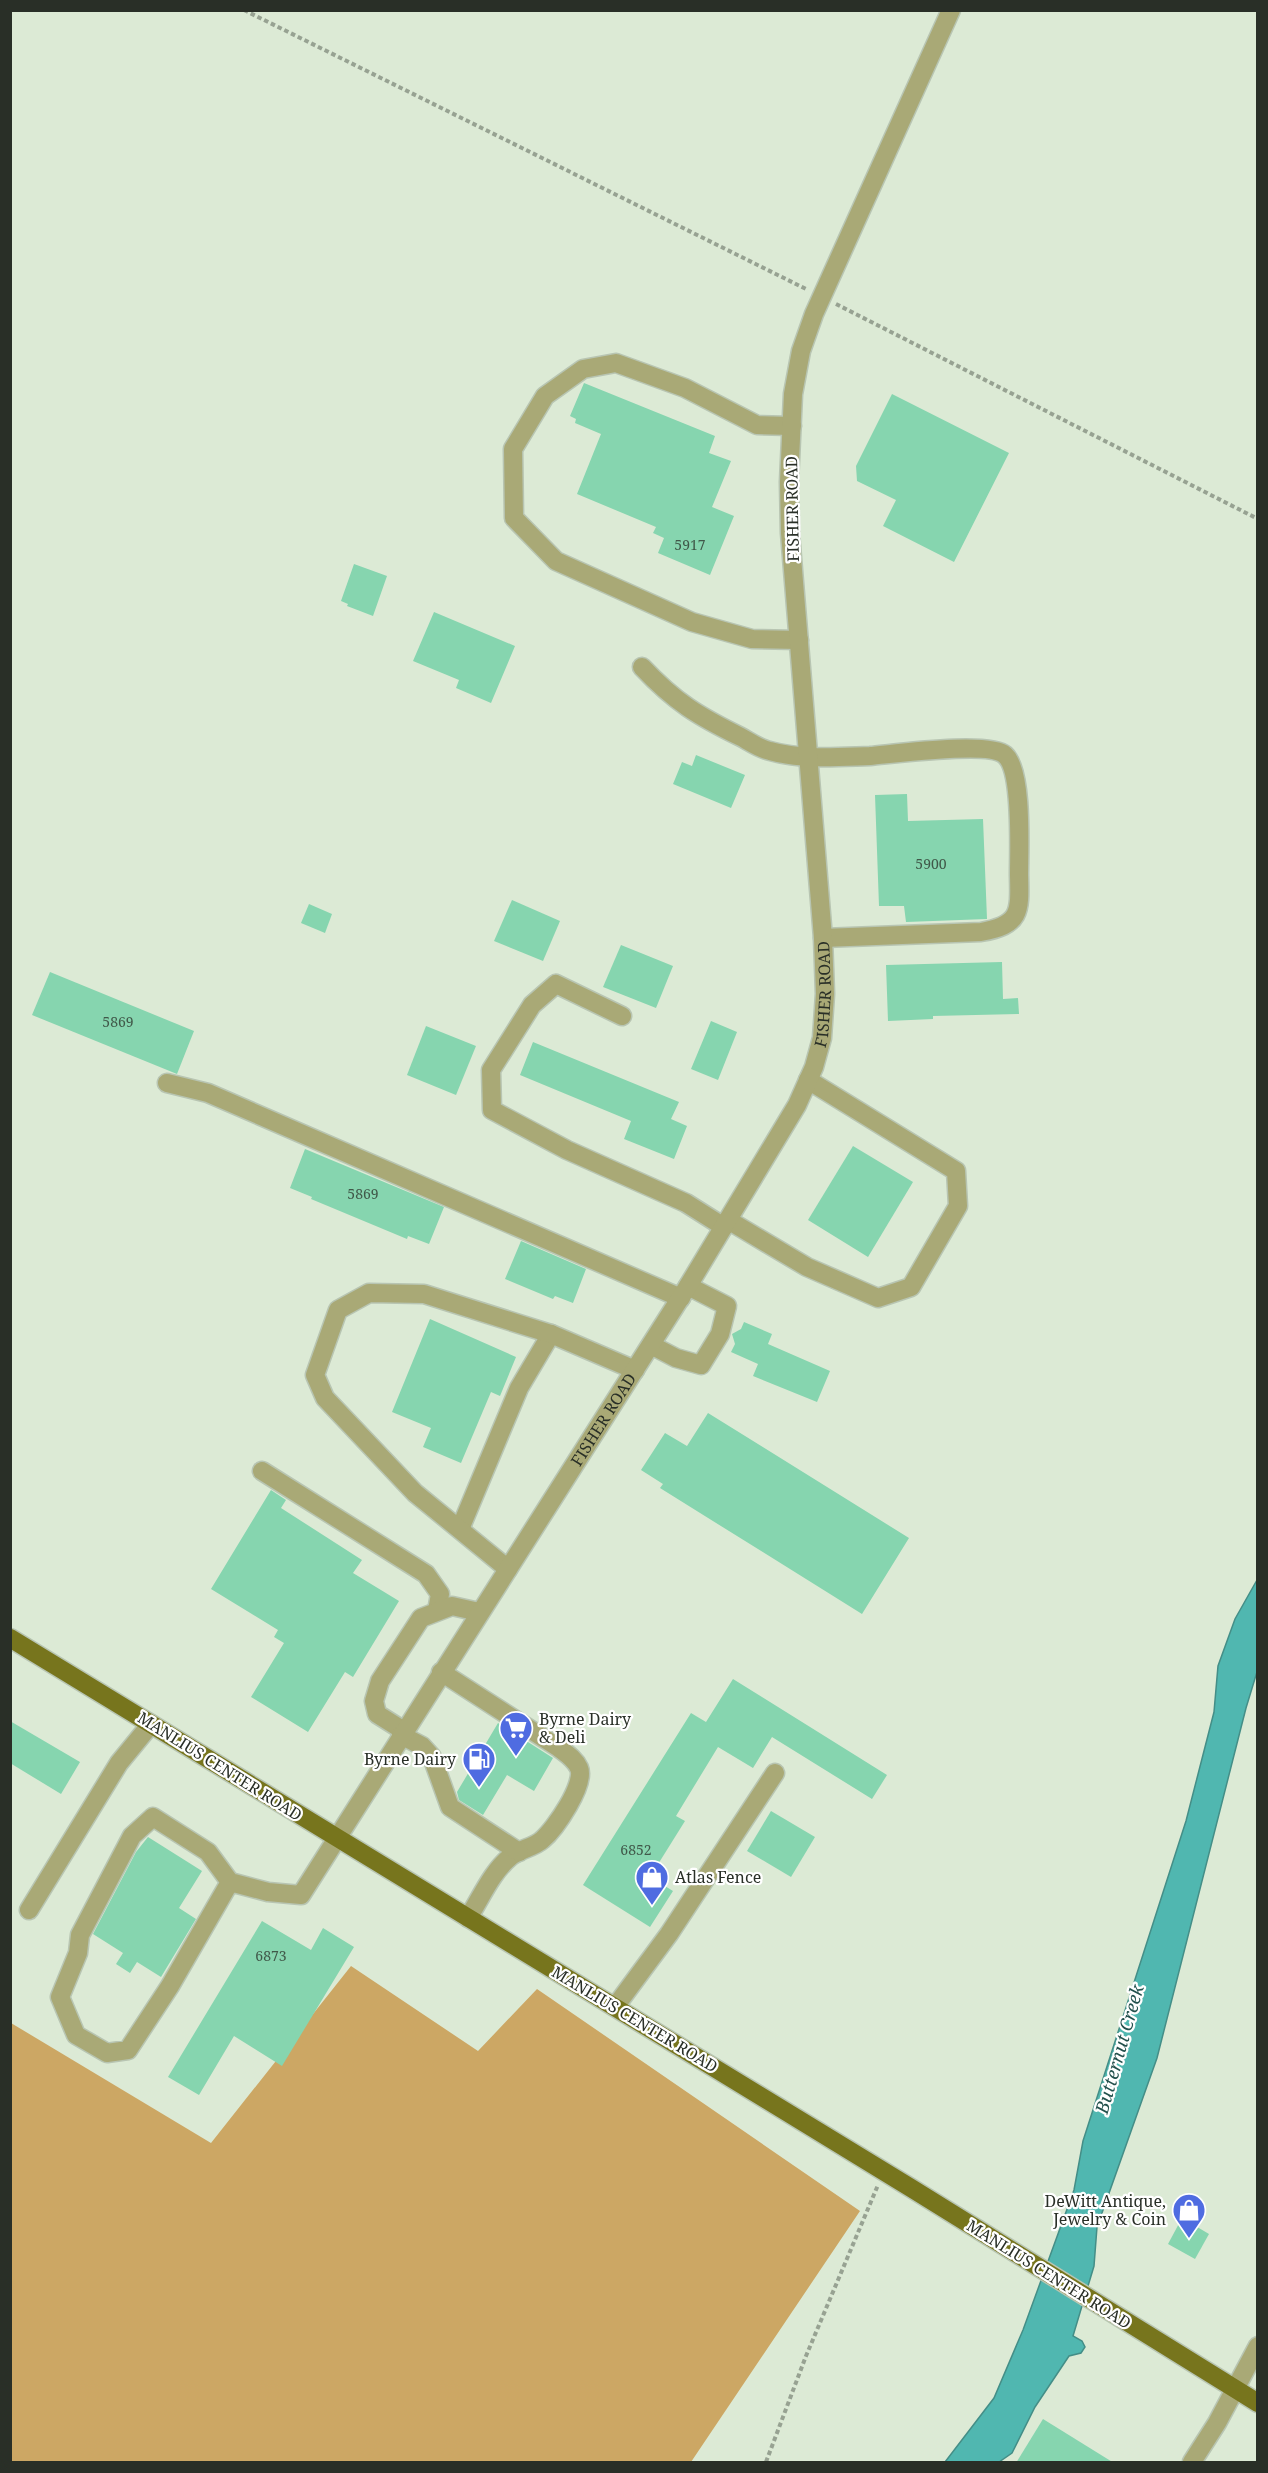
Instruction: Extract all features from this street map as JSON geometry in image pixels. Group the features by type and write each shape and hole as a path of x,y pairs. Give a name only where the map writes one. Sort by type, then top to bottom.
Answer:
{"main road":[{"name":"MANLIUS CENTER ROAD","path":"10,1638 884,2171 1102,2309 1257,2403"}],"street":[{"name":"FISHER ROAD","path":"230,1882 268,1892 301,1895 684,1292 797,1105 814,1067 822,1038 825,994 823,938 790,533 793,394 801,351 822,297 951,10"},
{"path":"792,426 757,425 685,388 616,363 583,369 545,396 513,449 514,518 556,561 692,621 752,639 799,640"},
{"path":"642,667 669,695 702,718 768,751 809,757 990,748 1006,756 1014,771 1018,801 1020,898 1016,914 1010,924 1001,929 981,932 823,938"},
{"path":"622,1016 556,984 532,1005 491,1070 492,1110 567,1150 686,1203 807,1267 878,1298 911,1287 958,1206 956,1171 808,1080"},
{"path":"167,1083 208,1093 684,1292 727,1306 720,1334 701,1365 676,1358 651,1345"},
{"path":"508,1569 415,1493 325,1398 315,1375 338,1310 369,1293 424,1294 552,1334 635,1370"},
{"path":"460,1529 519,1388 552,1334"},
{"path":"262,1471 426,1574 440,1594 437,1611"},
{"path":"479,1612 453,1606 421,1618 380,1681 374,1701 378,1714 432,1756 450,1807 519,1852"},
{"path":"441,1672 559,1748 574,1760 580,1770 579,1783 573,1797 551,1831 541,1841 511,1855 498,1869 468,1918"},
{"path":"28,1910 119,1763 151,1724"},
{"path":"615,2007 669,1934 775,1773"},
{"path":"153,1816 208,1852 230,1882 170,1986 128,2050 107,2053 76,2035 60,1997 78,1953 80,1935 132,1836 153,1816"},
{"path":"1192,2463 1217,2423 1257,2346"}],"path":[{"path":"244,10 822,297 1257,519"},
{"path":"766,2463 806,2356 884,2171"}],"shaded area":[{"path":"351,1966 478,2051 537,1989 860,2211 691,2462 11,2462 11,2023 211,2143"}],"water":[{"name":"Butternut Creek","path":"1257,1580 1257,1672 1157,2058 1097,2227 1094,2266 1073,2336 1082,2341 1085,2347 1081,2353 1069,2356 1035,2407 1012,2453 999,2462 945,2462 994,2398 1023,2330 1074,2190 1083,2141 1186,1821 1214,1712 1218,1666 1235,1619"}],"building":[{"path":"584,383 715,436 709,453 731,461 712,507 734,516 710,575 658,553 664,538 653,533 656,527 577,494 601,434 575,423 576,419 570,416"},
{"path":"892,394 1009,453 954,562 883,526 896,500 857,481 856,466"},
{"path":"354,564 387,576 373,616 347,606 348,604 341,601"},
{"path":"434,612 515,646 491,703 456,688 459,680 413,661"},
{"path":"696,755 745,775 731,808 673,784 682,762 692,766"},
{"path":"907,794 908,821 983,819 987,919 906,922 904,906 879,906 875,795"},
{"path":"512,900 560,921 543,961 494,941"},
{"path":"309,904 332,914 325,933 301,923"},
{"path":"621,945 673,966 656,1008 603,987"},
{"path":"1002,962 1003,999 1018,998 1019,1014 933,1016 933,1019 888,1021 886,965"},
{"path":"50,972 194,1031 177,1074 32,1015"},
{"path":"711,1021 737,1032 718,1080 691,1069"},
{"path":"426,1026 476,1046 456,1095 407,1075"},
{"path":"533,1042 679,1102 671,1119 687,1126 674,1159 624,1139 631,1121 520,1075"},
{"path":"853,1146 913,1182 868,1257 808,1220"},
{"path":"305,1149 444,1207 429,1244 408,1236 407,1239 290,1188"},
{"path":"521,1241 586,1269 573,1303 555,1296 553,1299 505,1279"},
{"path":"430,1319 516,1357 500,1396 491,1392 461,1463 423,1447 431,1428 392,1412"},
{"path":"744,1322 772,1334 768,1344 830,1371 817,1402 753,1376 758,1364 731,1352 735,1344 732,1334 741,1329"},
{"path":"708,1413 909,1538 862,1614 660,1488 663,1484 641,1470 665,1433 687,1446"},
{"path":"271,1490 286,1500 281,1508 362,1560 353,1573 399,1601 353,1677 345,1672 308,1732 251,1697 284,1643 274,1637 278,1630 211,1589"},
{"path":"733,1679 887,1775 872,1799 772,1737 753,1768 718,1747 676,1816 685,1821 650,1877 673,1891 650,1927 583,1885 691,1713 706,1722"},
{"path":"10,1721 80,1762 61,1794 10,1763"},
{"name":"Byrne Dairy & Deli","path":"498,1723 553,1758 534,1791 507,1775 483,1815 459,1800 457,1792"},
{"path":"771,1811 815,1837 791,1877 747,1851"},
{"path":"148,1837 202,1871 179,1908 196,1919 161,1977 137,1962 130,1973 116,1964 123,1953 93,1934 136,1852"},
{"path":"262,1921 311,1950 323,1928 354,1947 282,2066 234,2036 199,2095 168,2077"},
{"path":"1182,2218 1209,2234 1195,2259 1168,2244"},
{"path":"1043,2419 1114,2463 1016,2463"}],"place":[{"name":"Byrne Dairy & Deli","path":"516,1757"},
{"name":"Byrne Dairy","path":"479,1788"},
{"name":"Atlas Fence","path":"652,1906"},
{"name":"DeWitt Antique, Jewelry & Coin","path":"1189,2239"}]}
